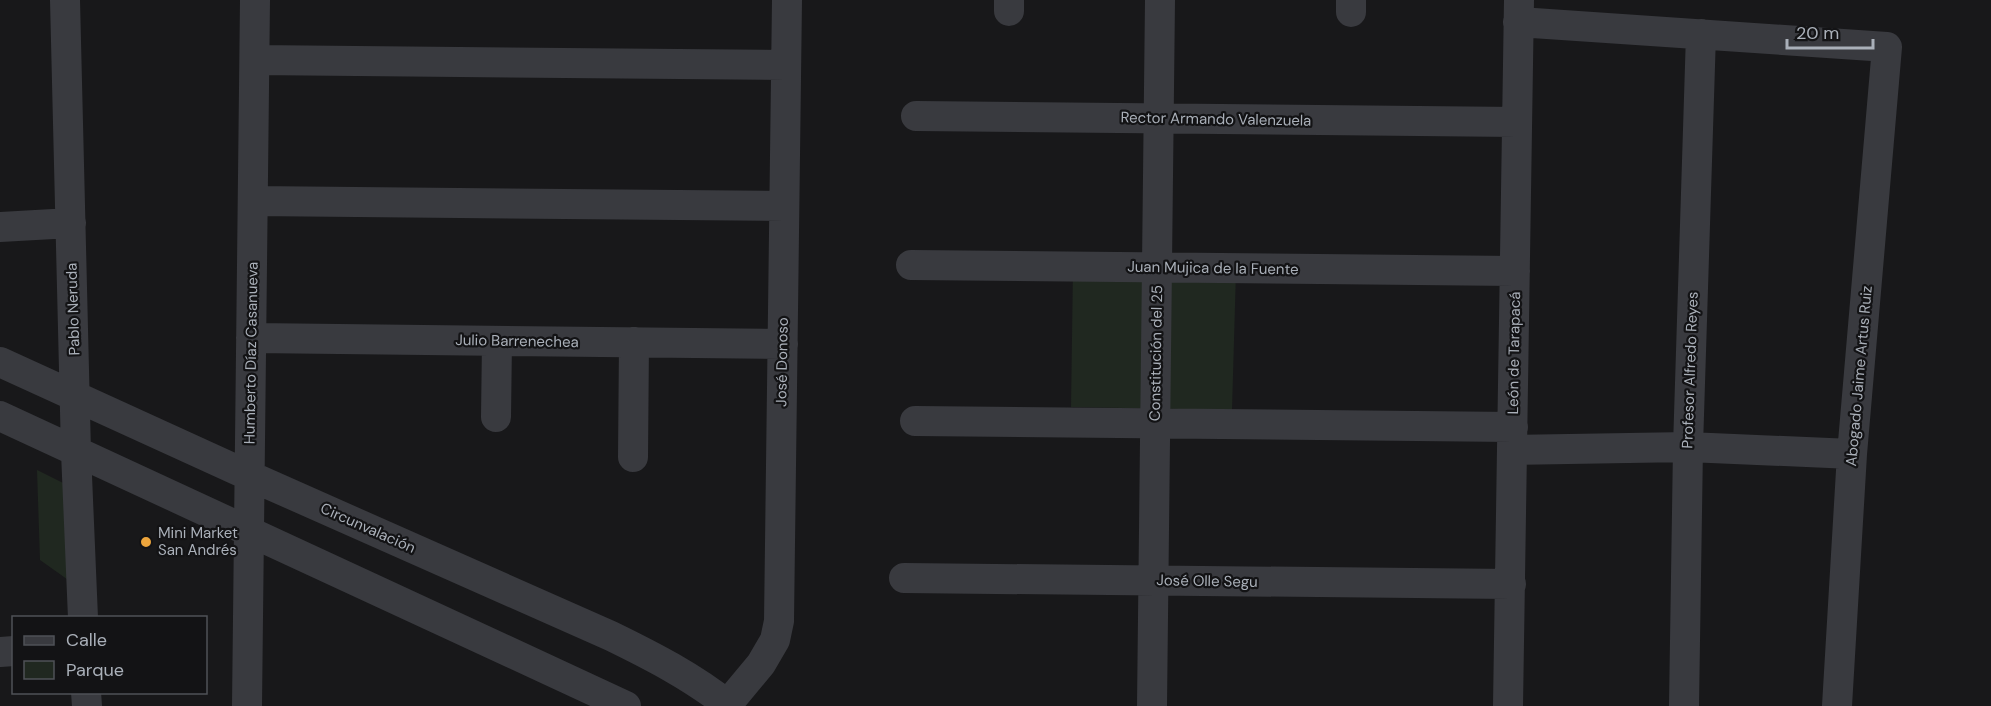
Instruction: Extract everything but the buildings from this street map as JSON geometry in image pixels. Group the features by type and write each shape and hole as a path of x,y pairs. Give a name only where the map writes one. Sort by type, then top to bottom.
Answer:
{"street":[{"name":"Pablo Neruda","path":"65,0 76,452 83,616"},
{"name":"Humberto Díaz Casanueva","path":"247,706 255,0"},
{"name":"José Donoso","path":"727,705 761,664 776,640 779,621 787,0"},
{"name":"Constitución del 25","path":"1152,706 1160,0"},
{"path":"1519,11 1701,34"},
{"name":"León de Tarapacá","path":"1508,706 1519,11"},
{"name":"Abogado Jaime Artus Ruiz","path":"1701,34 1887,47 1852,454 1837,706"},
{"name":"Profesor Alfredo Reyes","path":"1684,706 1688,447 1701,34"},
{"path":"255,60 786,65"},
{"name":"Rector Armando Valenzuela","path":"916,116 1517,122"},
{"path":"253,201 784,206"},
{"path":"0,227 71,222"},
{"name":"Juan Mujica de la Fuente","path":"911,265 1515,271"},
{"name":"Julio Barrenechea","path":"251,338 783,344"},
{"path":"496,417 497,341"},
{"path":"633,457 634,342"},
{"name":"Circunvalación","path":"0,362 611,636 681,672 727,705"},
{"path":"0,416 626,706"},
{"path":"915,421 1155,423 1852,454"},
{"name":"José Olle Segu","path":"904,578 1511,584"}],"green space":[{"path":"1073,267 1236,271 1232,410 1071,407"},
{"path":"37,470 69,486 71,582 40,560"}],"place":[{"name":"Mini Market San Andrés","path":"146,542"}]}
